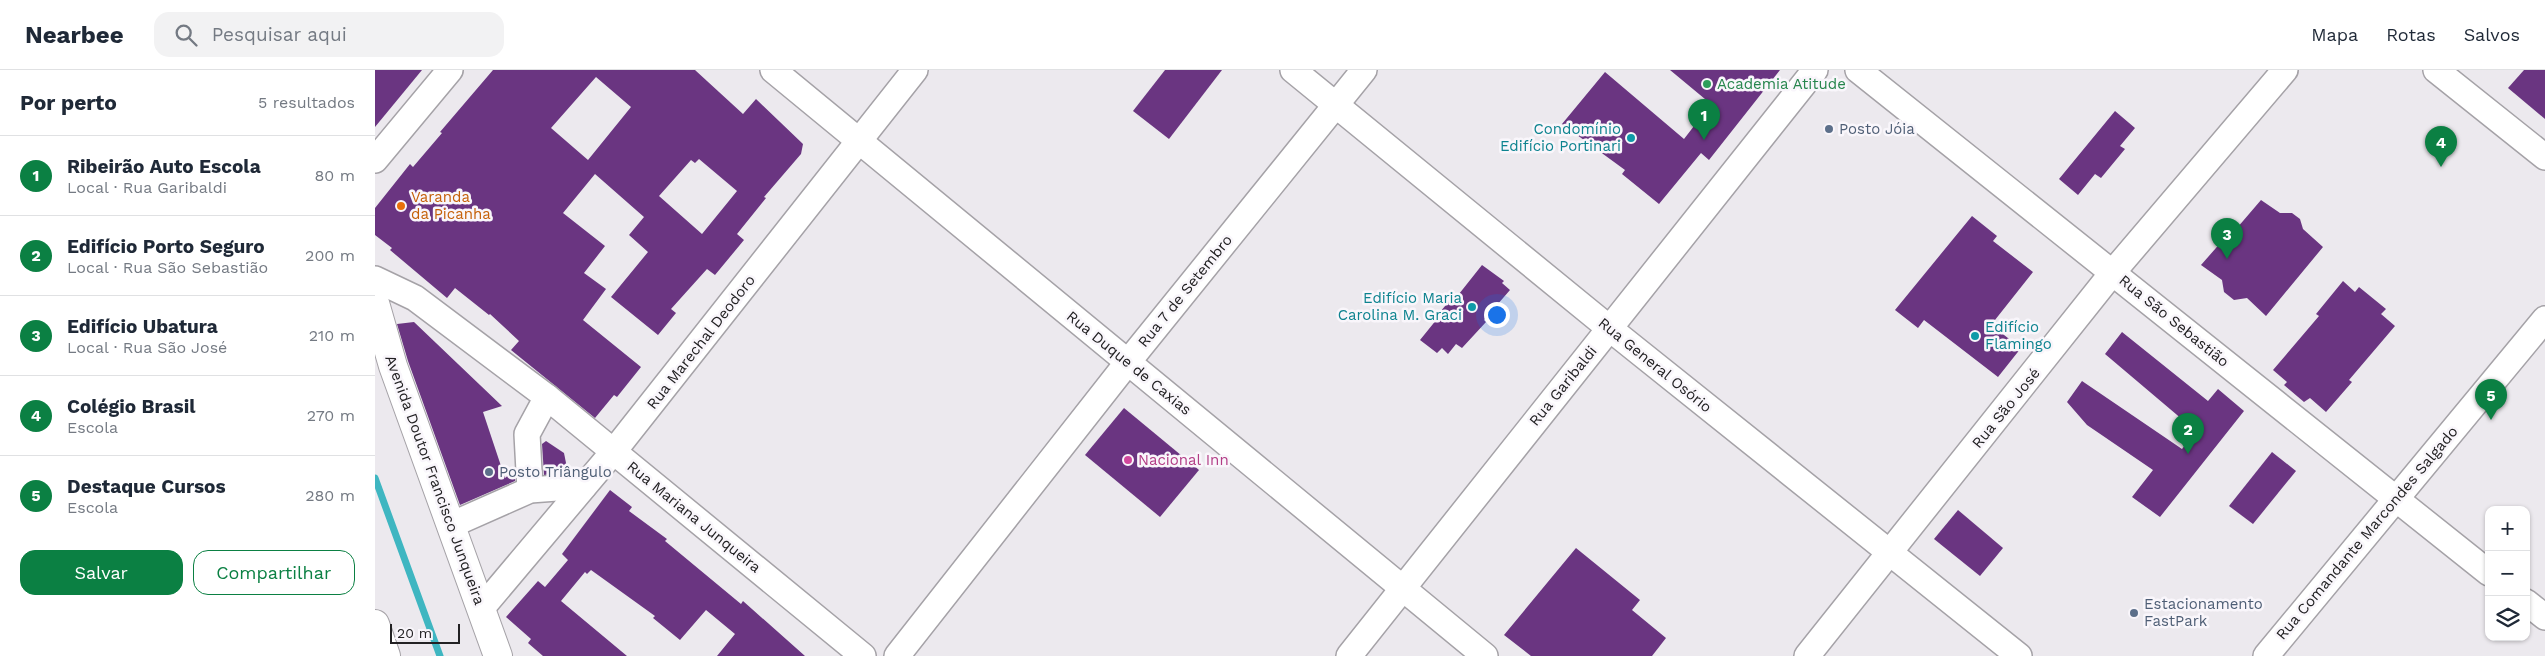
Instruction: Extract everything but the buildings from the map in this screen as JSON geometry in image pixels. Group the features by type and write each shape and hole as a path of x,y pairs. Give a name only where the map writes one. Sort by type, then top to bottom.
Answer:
{"main road":[{"name":"Avenida Doutor Francisco Junqueira","path":"375,303 393,366 498,656"},
{"path":"375,624 386,656"}],"street":[{"path":"375,160 450,70"},
{"name":"Rua Duque de Caxias","path":"773,70 1485,656"},
{"name":"Rua Marechal Deodoro","path":"481,609 614,452 915,70"},
{"name":"Rua General Osório","path":"1293,70 1609,328 2019,656"},
{"name":"Rua 7 de Setembro","path":"897,656 1128,362 1364,70"},
{"name":"Rua Garibaldi","path":"1349,656 1815,70"},
{"name":"Rua São Sebastião","path":"1858,70 2485,570"},
{"name":"Rua São José","path":"1807,656 2113,272 2285,70"},
{"path":"2436,70 2545,157"},
{"name":"Rua Mariana Junqueira","path":"375,279 415,298 547,396 863,656"},
{"name":"Rua Comandante Marcondes Salgado","path":"2266,656 2545,319"},
{"path":"530,490 527,434 547,396"},
{"path":"451,526 530,490 584,486"},
{"path":"2530,605 2545,617"}],"waterway":[{"path":"375,478 440,656"}],"place":[{"name":"Academia Atitude","path":"1707,84"},
{"name":"Posto Jóia","path":"1829,129"},
{"name":"Condomínio Edifício Portinari","path":"1631,138"},
{"name":"Ribeirão Auto Escola","path":"1704,140"},
{"name":"Colégio Brasil","path":"2441,167"},
{"name":"Varanda da Picanha","path":"401,206"},
{"name":"Edifício Ubatura","path":"2227,259"},
{"name":"Edifício Maria Carolina M. Graci","path":"1472,307"},
{"name":"Edifício Flamingo","path":"1975,336"},
{"name":"Destaque Cursos","path":"2491,420"},
{"name":"Edifício Porto Seguro","path":"2188,454"},
{"name":"Nacional Inn","path":"1128,460"},
{"name":"Posto Triângulo","path":"489,472"},
{"name":"Estacionamento FastPark","path":"2134,613"}]}
